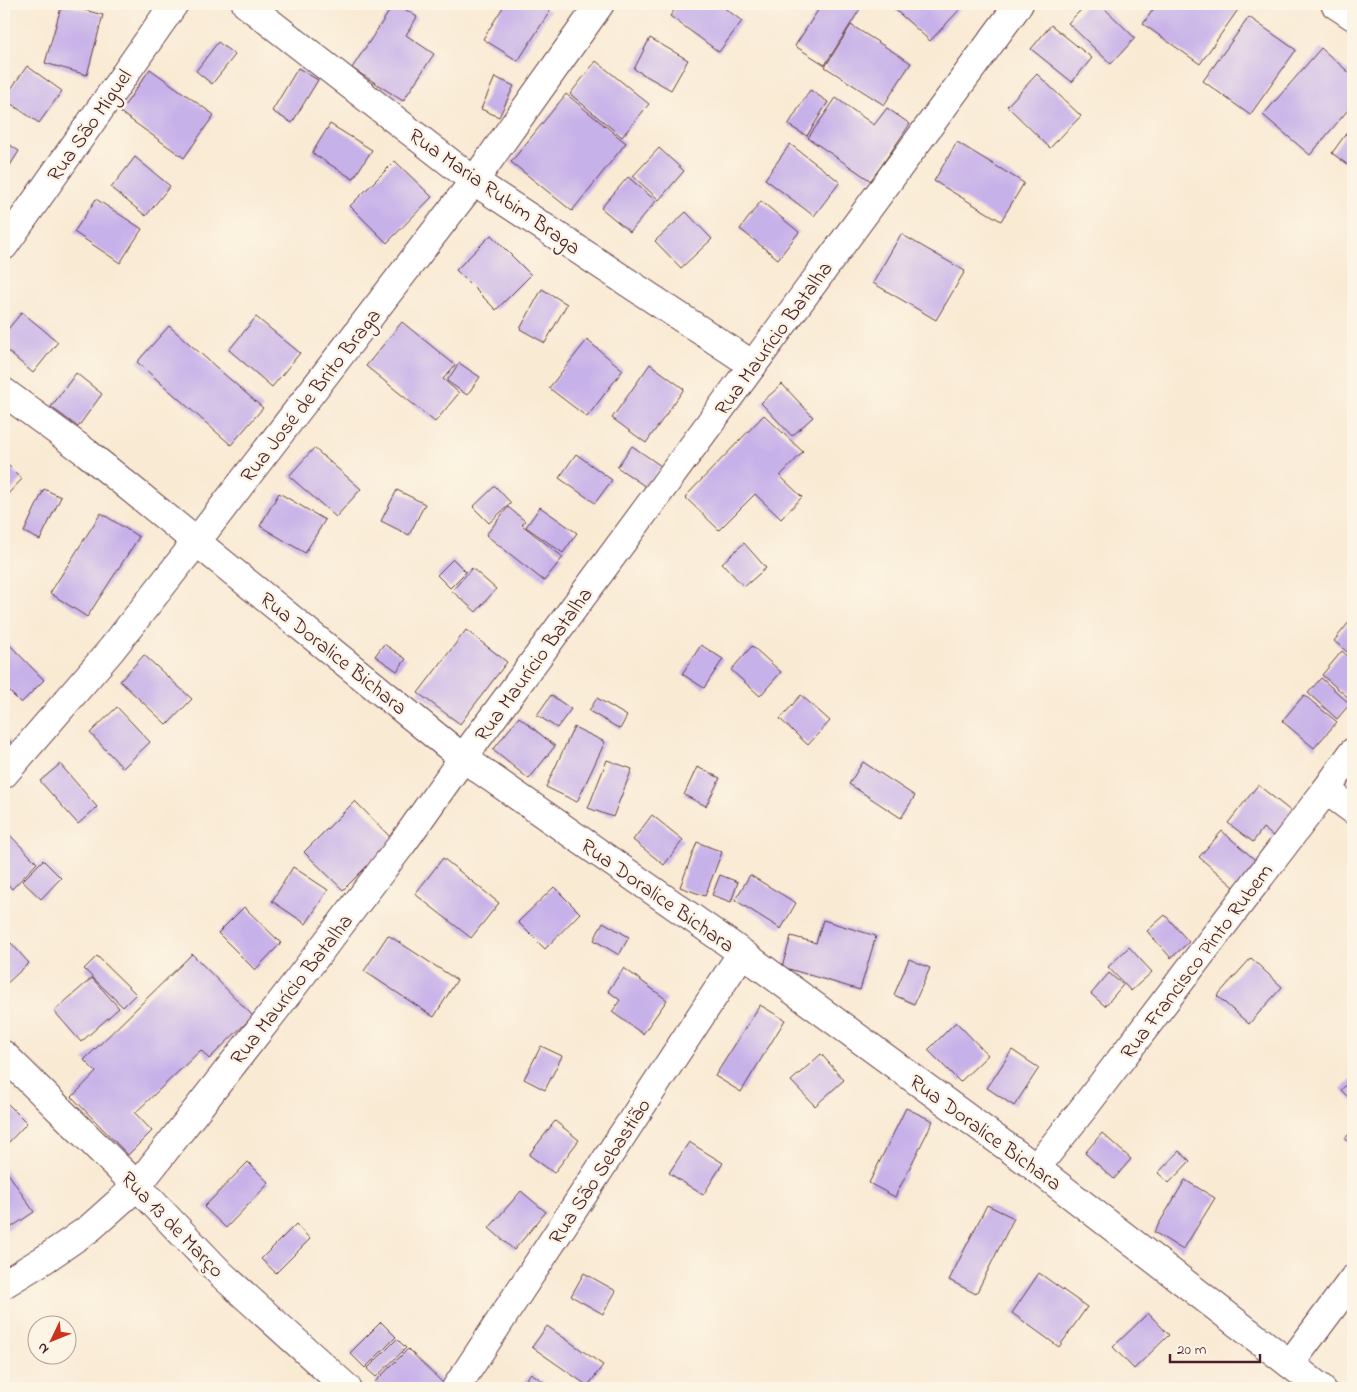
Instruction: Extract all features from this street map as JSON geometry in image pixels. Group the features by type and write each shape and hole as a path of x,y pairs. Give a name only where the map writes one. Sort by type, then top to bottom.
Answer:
{"street":[{"name":"Rua São Miguel","path":"4,246 174,4"},
{"name":"Rua Maria Rubim Braga","path":"246,4 474,181 753,365"},
{"name":"Rua José de Brito Braga","path":"4,774 111,650 197,541 474,181 600,4"},
{"name":"Rua Maurício Batalha","path":"4,1284 90,1228 137,1186 390,860 463,758 1019,4"},
{"path":"1335,4 1353,16"},
{"name":"Rua Doralice Bichara","path":"4,392 87,453 463,758 742,953 1036,1168 1321,1388"},
{"name":"Rua Francisco Pinto Rubem","path":"1036,1168 1086,1105 1353,752"},
{"path":"1326,790 1353,810"},
{"name":"Rua São Sebastião","path":"456,1388 742,953"},
{"name":"Rua 13 de Março","path":"4,1056 137,1186 221,1274 347,1388"},
{"path":"1290,1364 1353,1279"}],"building":[{"path":"62,4 103,15 87,75 45,63"},
{"path":"394,4 417,17 406,35 434,54 403,101 352,68"},
{"path":"505,4 538,4 550,11 518,61 483,39"},
{"path":"679,4 719,4 742,21 719,52 670,16"},
{"path":"822,4 851,4 860,9 825,65 795,46"},
{"path":"889,4 960,4 963,6 930,41"},
{"path":"1087,4 1100,4 1135,38 1111,64 1068,23"},
{"path":"1157,4 1242,4 1200,64 1143,24"},
{"path":"1249,17 1296,50 1250,115 1203,81"},
{"path":"851,25 911,63 884,105 825,67"},
{"path":"1051,25 1092,58 1072,82 1031,49"},
{"path":"650,38 688,60 671,90 634,69"},
{"path":"218,42 235,55 212,84 196,71"},
{"path":"1321,48 1353,76 1353,104 1310,155 1263,115"},
{"path":"596,61 649,104 622,137 570,94"},
{"path":"27,66 62,91 39,123 4,99"},
{"path":"298,68 318,80 292,123 272,111"},
{"path":"150,69 214,115 184,158 120,112"},
{"path":"1037,74 1081,116 1050,148 1007,106"},
{"path":"495,77 514,86 499,117 481,109"},
{"path":"810,90 828,102 807,136 788,125"},
{"path":"566,94 626,143 572,211 511,162"},
{"path":"836,98 874,125 887,108 910,124 871,181 808,138"},
{"path":"330,124 372,150 353,179 312,153"},
{"path":"1353,124 1353,169 1332,153"},
{"path":"4,141 19,151 4,175"},
{"path":"957,142 1024,183 1001,221 934,181"},
{"path":"790,144 840,182 814,216 765,179"},
{"path":"659,148 684,171 659,200 633,176"},
{"path":"135,157 170,186 146,216 111,188"},
{"path":"395,161 432,197 387,243 350,206"},
{"path":"628,177 656,201 630,232 601,208"},
{"path":"96,199 142,229 120,263 74,232"},
{"path":"761,201 799,232 778,259 740,229"},
{"path":"686,212 712,239 681,268 655,241"},
{"path":"901,234 965,271 936,320 873,283"},
{"path":"491,235 531,275 496,310 456,270"},
{"path":"542,289 567,304 545,343 520,329"},
{"path":"22,312 58,342 33,373 4,348 4,334"},
{"path":"256,317 300,353 272,387 229,350"},
{"path":"402,322 455,365 443,379 459,393 435,422 366,366"},
{"path":"169,326 263,408 231,445 137,362"},
{"path":"587,340 623,370 587,417 549,388"},
{"path":"459,363 480,377 467,395 447,381"},
{"path":"650,364 684,389 646,443 612,418"},
{"path":"76,373 102,394 78,427 51,407"},
{"path":"782,384 813,417 792,436 761,403"},
{"path":"764,415 803,452 780,476 802,497 781,519 755,494 719,530 685,497"},
{"path":"632,446 661,466 646,487 617,467"},
{"path":"314,448 361,489 336,517 289,476"},
{"path":"576,454 612,480 595,503 559,478"},
{"path":"4,461 22,479 4,498"},
{"path":"495,486 511,503 489,523 473,507"},
{"path":"44,489 61,497 40,540 24,532"},
{"path":"397,490 425,504 409,535 381,521"},
{"path":"279,493 325,520 305,553 260,526"},
{"path":"508,507 525,521 522,525 563,557 544,581 486,535"},
{"path":"540,507 577,533 563,553 526,527"},
{"path":"101,513 139,537 87,617 50,593"},
{"path":"744,543 766,568 744,587 722,563"},
{"path":"453,559 466,572 450,588 437,575"},
{"path":"472,568 496,589 476,612 452,591"},
{"path":"1353,617 1353,657 1334,641"},
{"path":"466,630 507,662 460,724 418,693"},
{"path":"4,639 44,680 21,703 4,686"},
{"path":"384,644 406,659 397,671 375,656"},
{"path":"701,645 723,659 704,688 682,674"},
{"path":"752,646 781,672 760,696 731,670"},
{"path":"1342,651 1353,661 1353,697 1351,700 1322,675"},
{"path":"144,655 192,699 167,725 120,681"},
{"path":"1321,678 1350,704 1337,719 1308,693"},
{"path":"551,695 571,709 557,728 537,715"},
{"path":"801,695 830,721 808,745 780,719"},
{"path":"1304,695 1337,722 1314,748 1282,721"},
{"path":"597,698 627,716 620,729 589,711"},
{"path":"117,707 150,742 123,768 90,733"},
{"path":"519,717 555,746 529,779 493,750"},
{"path":"574,727 605,742 577,802 546,787"},
{"path":"4,734 12,744 4,751"},
{"path":"607,760 632,769 613,817 588,808"},
{"path":"863,762 915,796 901,818 849,784"},
{"path":"60,764 97,807 78,824 40,781"},
{"path":"697,767 720,778 706,806 684,795"},
{"path":"1258,785 1297,816 1278,840 1263,828 1253,842 1228,823"},
{"path":"355,801 393,840 343,890 304,852"},
{"path":"652,815 683,840 664,865 633,840"},
{"path":"4,829 37,863 12,889 4,880"},
{"path":"1222,831 1262,866 1240,892 1199,857"},
{"path":"697,842 722,852 705,896 680,887"},
{"path":"443,858 499,903 471,938 415,894"},
{"path":"43,860 61,878 41,899 22,881"},
{"path":"293,867 328,890 306,924 272,901"},
{"path":"720,875 738,882 731,902 712,895"},
{"path":"750,875 796,903 781,929 735,900"},
{"path":"554,887 580,913 545,949 518,922"},
{"path":"244,907 281,943 255,970 218,933"},
{"path":"1165,915 1189,942 1171,958 1147,931"},
{"path":"823,920 876,936 860,990 782,967 791,936 816,943"},
{"path":"603,922 629,937 619,955 594,940"},
{"path":"388,935 457,980 434,1017 364,971"},
{"path":"11,943 29,963 4,986 4,950"},
{"path":"1129,947 1152,972 1131,991 1108,967"},
{"path":"192,954 253,1016 209,1059 201,1050 135,1113 152,1131 128,1155 72,1097 96,1072 84,1060"},
{"path":"97,956 136,994 123,1007 84,969"},
{"path":"1251,958 1282,987 1249,1024 1217,996"},
{"path":"909,959 930,968 914,1004 894,995"},
{"path":"624,968 667,1000 643,1034 612,1012 620,1000 608,991"},
{"path":"1109,973 1123,985 1105,1006 1091,994"},
{"path":"92,978 119,1008 81,1042 54,1011"},
{"path":"760,1005 785,1020 741,1092 715,1076"},
{"path":"956,1022 988,1055 960,1082 928,1050"},
{"path":"541,1046 562,1056 545,1090 524,1079"},
{"path":"1012,1050 1039,1068 1014,1106 987,1088"},
{"path":"821,1054 844,1080 815,1106 791,1081"},
{"path":"1353,1077 1353,1102 1341,1090"},
{"path":"4,1100 27,1123 7,1144 4,1141"},
{"path":"906,1108 933,1121 895,1197 869,1183"},
{"path":"555,1121 579,1140 554,1173 529,1155"},
{"path":"1353,1131 1353,1147 1345,1138"},
{"path":"1102,1133 1131,1159 1114,1179 1085,1153"},
{"path":"689,1142 723,1163 703,1195 669,1173"},
{"path":"1179,1151 1190,1161 1169,1183 1158,1173"},
{"path":"248,1162 269,1183 226,1228 204,1207"},
{"path":"6,1170 34,1212 4,1232 4,1172"},
{"path":"1185,1180 1215,1198 1183,1250 1154,1232"},
{"path":"521,1191 546,1212 514,1250 489,1228"},
{"path":"987,1205 1014,1218 976,1294 949,1280"},
{"path":"296,1224 310,1239 276,1273 261,1259"},
{"path":"584,1273 616,1291 603,1314 571,1296"},
{"path":"1039,1273 1087,1307 1059,1347 1012,1313"},
{"path":"1148,1313 1169,1335 1134,1369 1113,1347"},
{"path":"381,1322 396,1337 365,1368 350,1353"},
{"path":"547,1326 603,1365 588,1386 532,1347"},
{"path":"397,1339 406,1348 376,1377 367,1369"},
{"path":"408,1349 444,1384 439,1388 381,1388 375,1382"},
{"path":"531,1373 552,1388 519,1388"}]}
